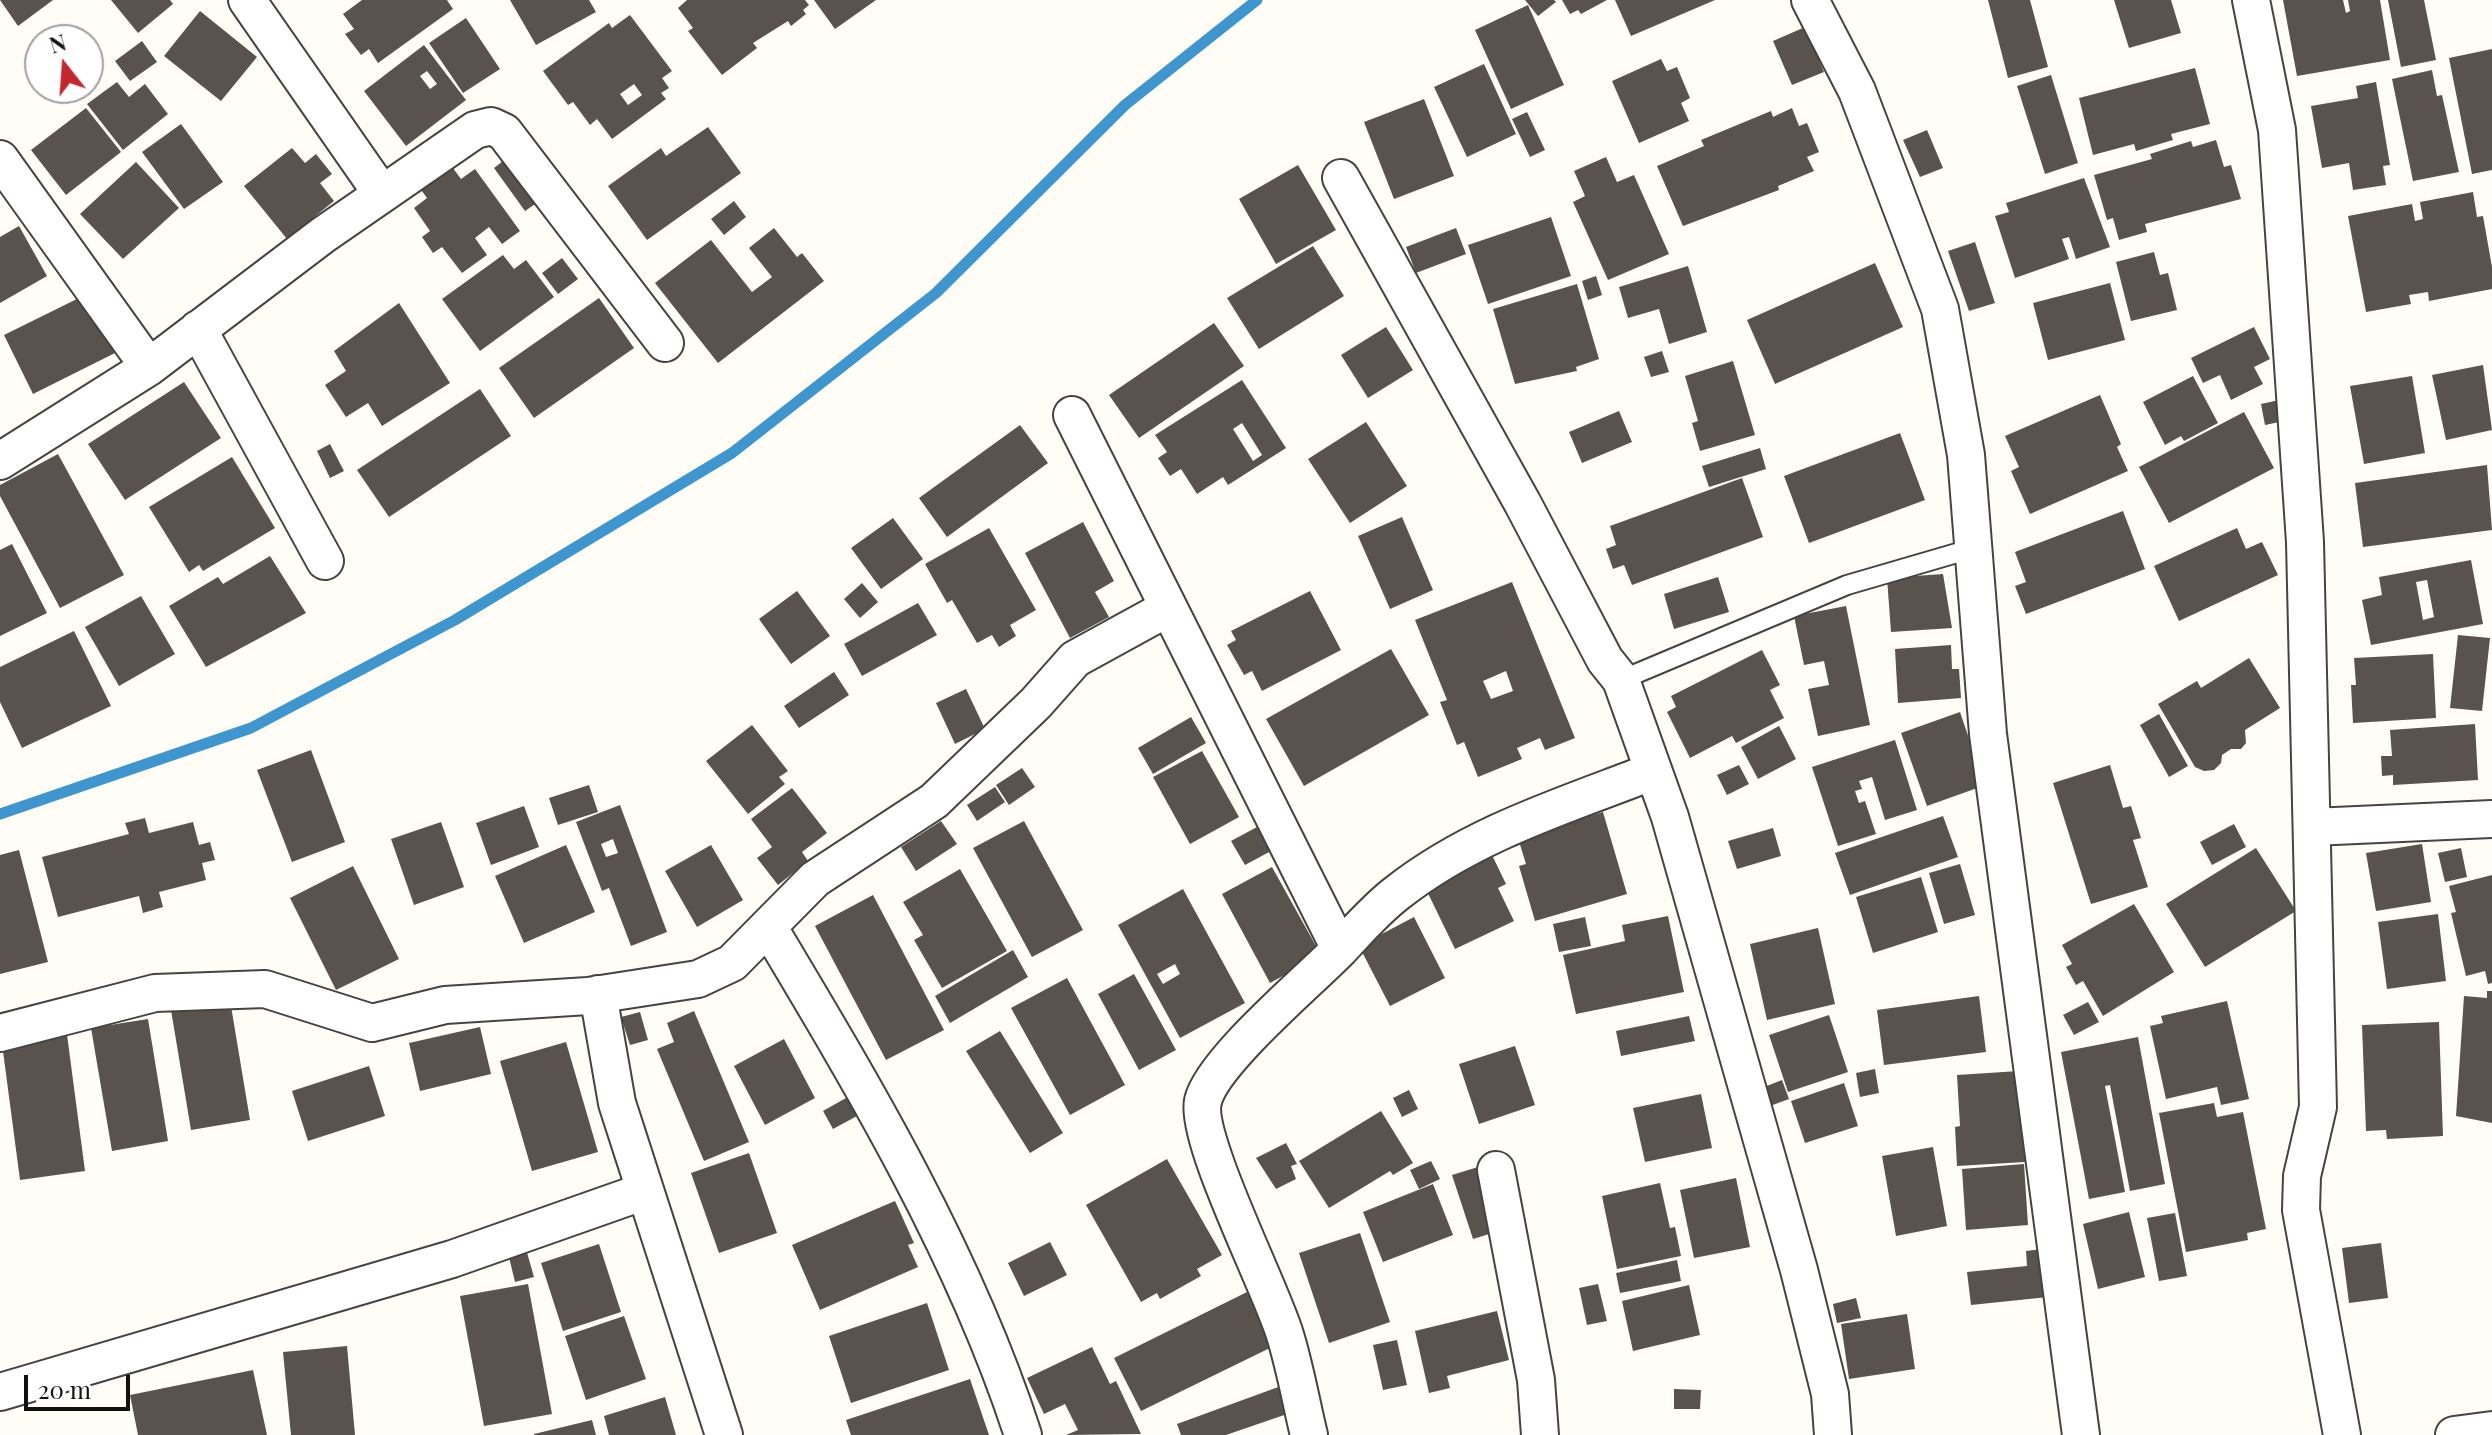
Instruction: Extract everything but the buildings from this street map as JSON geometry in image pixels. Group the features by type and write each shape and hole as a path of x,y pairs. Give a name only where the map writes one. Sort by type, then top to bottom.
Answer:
{"street":[{"path":"247,0 382,194"},
{"path":"1810,0 1857,91 1940,309 1966,455 1988,734 2081,1435"},
{"path":"2251,0 2277,130 2305,542 2318,1107 2302,1176 2301,1210 2342,1435"},
{"path":"0,461 149,367 382,194 475,130 491,126 504,132 665,343"},
{"path":"0,159 149,367"},
{"path":"1341,178 1523,504 1605,660 1621,680 1651,772 1670,817 1799,1270 1830,1394 1833,1435"},
{"path":"198,329 325,561"},
{"path":"1072,415 1340,949"},
{"path":"0,1033 155,993 265,989 372,1023 445,1005 598,994 698,979 732,963 815,879 934,801 1036,703 1075,659 1168,608"},
{"path":"1309,1435 1285,1334 1212,1153 1203,1119 1203,1101 1219,1070 1394,894 1444,860 1516,823 1651,772"},
{"path":"2312,827 2492,819"},
{"path":"769,928 825,1022 971,1295 998,1358 1023,1435"},
{"path":"598,994 617,1103 724,1435"},
{"path":"1496,1170 1536,1380 1540,1435"},
{"path":"0,1392 452,1259 645,1191"},
{"path":"2454,1435 2492,1430"}],"lane":[{"path":"1621,680 1847,585 1974,548"}],"waterway":[{"path":"0,814 251,728 455,620 732,453 936,293 1125,105 1257,0"}]}
